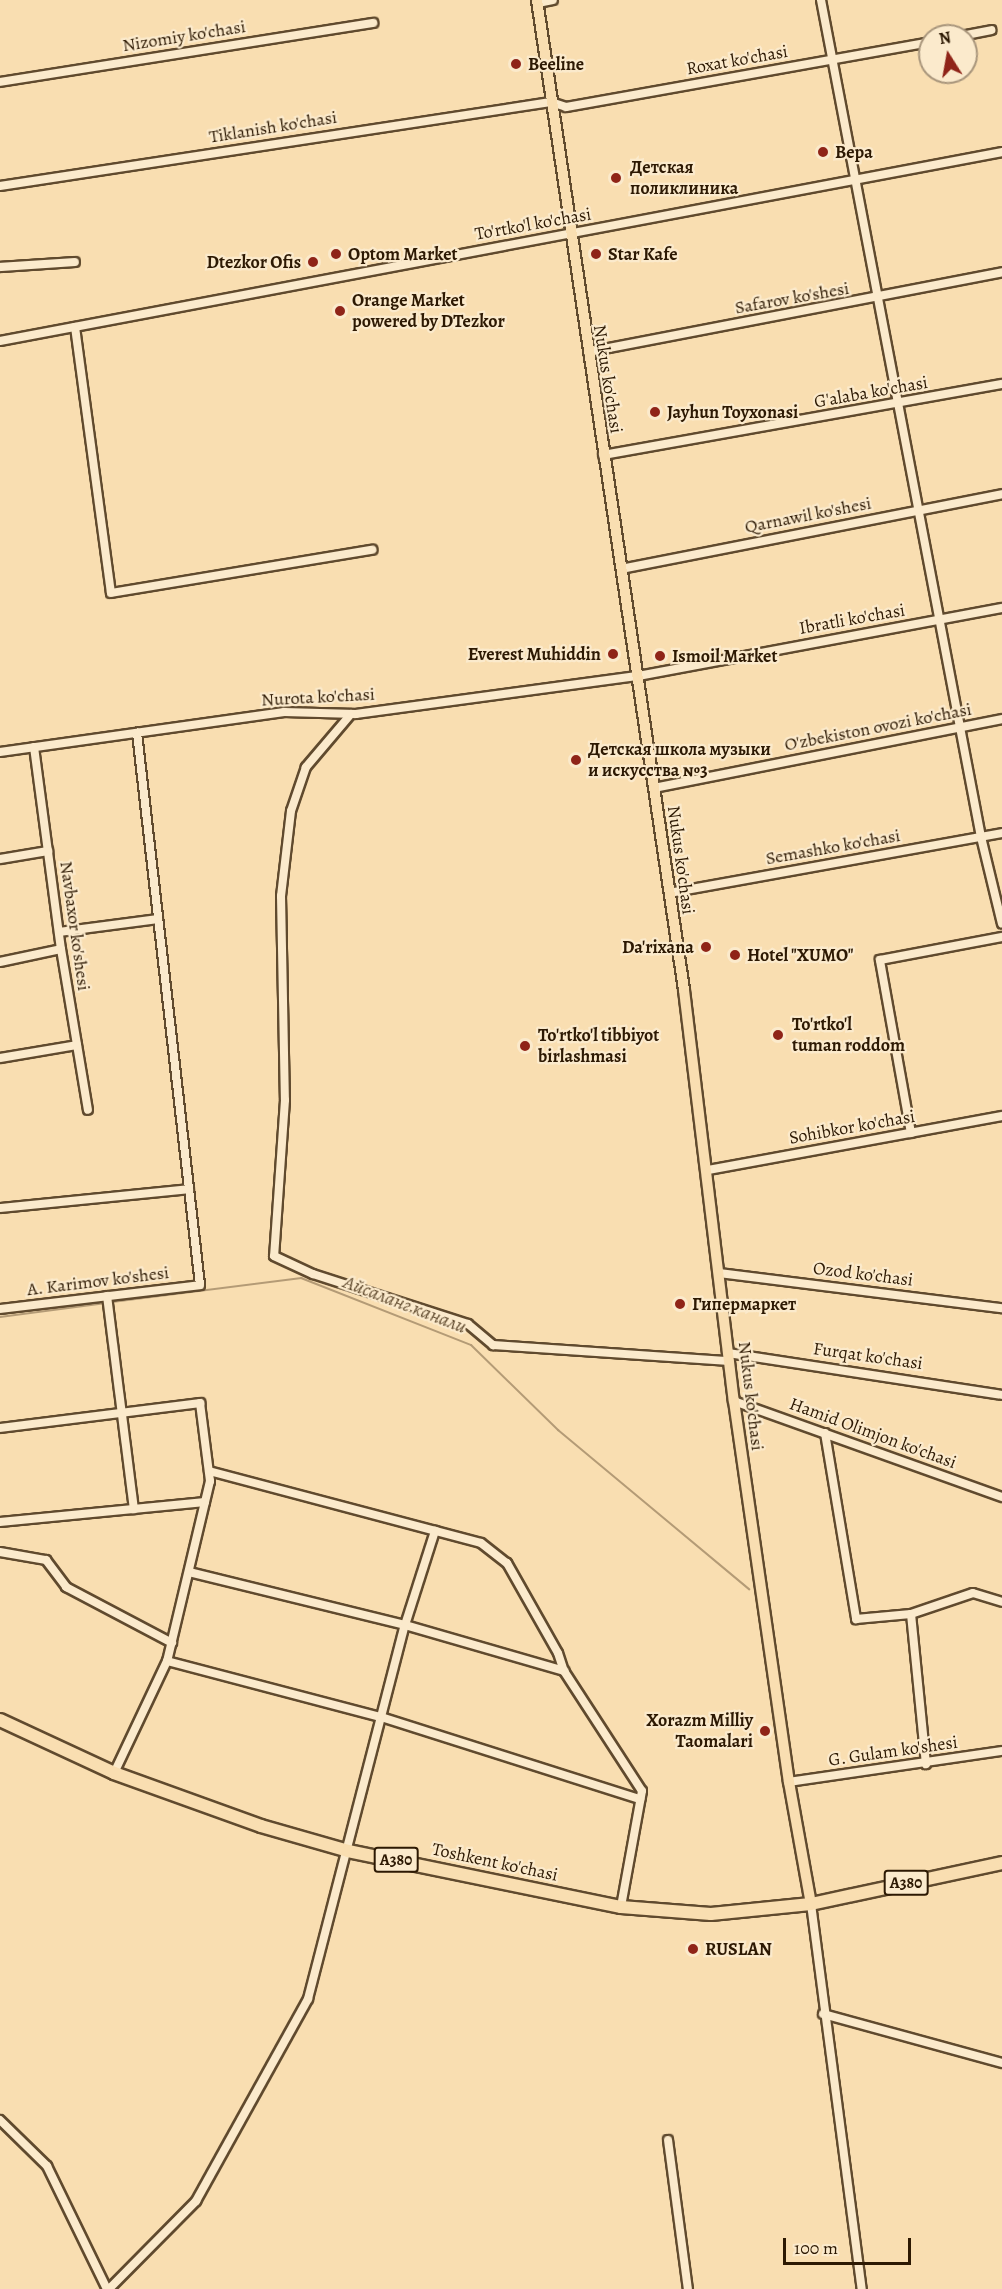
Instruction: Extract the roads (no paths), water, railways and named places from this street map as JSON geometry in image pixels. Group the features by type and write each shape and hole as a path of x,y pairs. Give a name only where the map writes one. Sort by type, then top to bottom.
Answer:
{"highway":[{"name":"Toshkent ko'chasi","path":"0,1720 114,1773 261,1826 348,1851 621,1907 711,1914 811,1904 1002,1863"}],"main road":[{"name":"Nukus ko'chasi","path":"537,2 669,893 708,1170 734,1401 789,1782 811,1904"}],"street":[{"path":"537,2 553,0"},
{"path":"821,0 981,837 1002,924"},
{"name":"Nizomiy ko'chasi","path":"0,82 373,23"},
{"path":"978,33 991,30"},
{"name":"Roxat ko'chasi","path":"551,102 566,107 918,44"},
{"name":"Tiklanish ko'chasi","path":"0,186 551,102"},
{"name":"To'rtko'l ko'chasi","path":"0,341 1002,152"},
{"path":"0,267 75,262"},
{"name":"Safarov ko'shesi","path":"588,352 878,299 1002,272"},
{"path":"75,327 111,593 372,550"},
{"name":"G'alaba ko'chasi","path":"603,455 1002,384"},
{"name":"Qarnawil ko'shesi","path":"621,569 1002,494"},
{"name":"Ibratli ko'chasi","path":"638,676 1002,608"},
{"name":"Nurota ko'chasi","path":"0,752 284,712 351,714 638,676"},
{"name":"Furqat ko'chasi","path":"351,714 306,767 291,811 281,896 285,1100 274,1256 313,1274 468,1324 493,1346 729,1357 1002,1395"},
{"name":"O'zbekiston ovozi ko'chasi","path":"654,788 1002,719"},
{"path":"0,1208 189,1189 137,733"},
{"name":"Navbaxor ko'shesi","path":"34,747 61,949 88,1110"},
{"name":"Semashko ko'chasi","path":"669,893 1002,833"},
{"path":"0,859 48,851"},
{"path":"59,932 158,919"},
{"path":"911,1133 880,960 1002,937"},
{"path":"0,962 61,949"},
{"path":"0,1058 77,1045"},
{"name":"Sohibkor ko'chasi","path":"708,1170 1002,1116"},
{"name":"A. Karimov ko'shesi","path":"0,1309 200,1285 189,1189"},
{"name":"Ozod ko'chasi","path":"719,1273 1002,1308"},
{"path":"107,1296 134,1509"},
{"name":"Hamid Olimjon ko'chasi","path":"734,1401 1002,1497"},
{"path":"0,1428 121,1415 200,1403 209,1471 205,1502 189,1572 167,1661 114,1773"},
{"path":"825,1433 856,1619 911,1614 973,1593 1002,1602"},
{"path":"209,1471 481,1543 507,1563 558,1653 564,1671 642,1791 621,1907"},
{"path":"0,1522 205,1502"},
{"path":"0,2120 47,2166 108,2289 196,2201 302,2009 348,1851 405,1625 435,1530"},
{"path":"0,1552 46,1560 66,1587 172,1642"},
{"path":"189,1572 405,1625 564,1671"},
{"path":"911,1614 926,1764"},
{"path":"167,1661 381,1717 640,1799"},
{"name":"G. Gulam ko'shesi","path":"789,1782 926,1764 1002,1751"},
{"path":"811,1904 862,2289"},
{"path":"824,2014 1002,2063"},
{"path":"668,2140 688,2289"}],"waterway":[{"name":"Айсаланг канали","path":"112,1302 301,1278 471,1345 558,1430 749,1589"},
{"name":"Айсаланг канали","path":"0,1317 106,1303"}],"place":[{"name":"Beeline","path":"516,64"},
{"name":"Вера","path":"823,152"},
{"name":"Детская поликлиника","path":"616,178"},
{"name":"Optom Market","path":"336,254"},
{"name":"Star Kafe","path":"596,254"},
{"name":"Dtezkor Ofis","path":"313,262"},
{"name":"Orange Market powered by DTezkor","path":"340,311"},
{"name":"Jayhun Toyxonasi","path":"655,412"},
{"name":"Everest Muhiddin","path":"613,654"},
{"name":"Ismoil Market","path":"660,656"},
{"name":"Детская школа музыки и искусства №3","path":"576,760"},
{"name":"Da'rixana","path":"706,947"},
{"name":"Hotel \"XUMO\"","path":"735,955"},
{"name":"To'rtko'l tuman roddom","path":"778,1035"},
{"name":"To'rtko'l tibbiyot birlashmasi","path":"525,1046"},
{"name":"Гипермаркет","path":"680,1304"},
{"name":"Xorazm Milliy Taomalari","path":"765,1731"},
{"name":"RUSLAN","path":"693,1949"}]}
